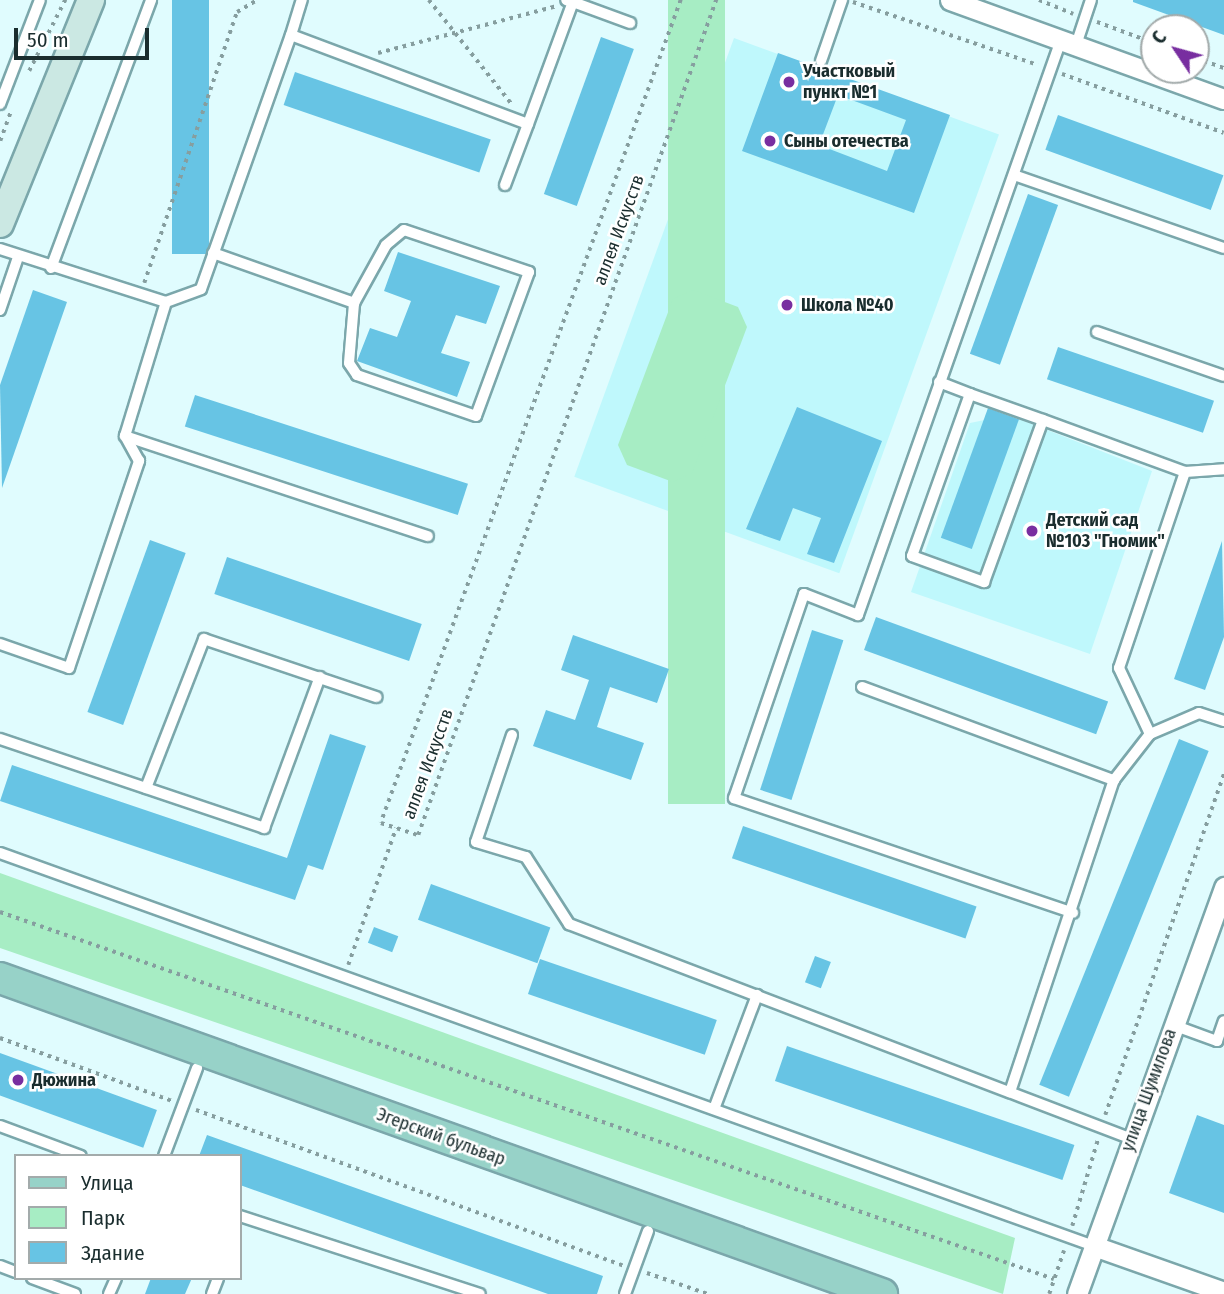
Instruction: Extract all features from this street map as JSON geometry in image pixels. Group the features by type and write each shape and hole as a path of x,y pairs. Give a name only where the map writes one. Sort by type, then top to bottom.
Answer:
{"main road":[{"path":"0,224 92,0"},
{"name":"Эгерский бульвар","path":"0,978 200,1060"},
{"name":"Эгерский бульвар","path":"0,996 200,1060 651,1222 882,1294"},
{"name":"Эгерский бульвар","path":"651,1222 823,1294"}],"street":[{"path":"950,0 1224,99"},
{"name":"улица Шумилова","path":"1077,1294 1224,887"},
{"path":"1094,1246 1224,1292"}],"lane":[{"path":"0,104 40,0"},
{"path":"51,268 151,0"},
{"path":"0,249 51,268 166,302 201,289 302,0"},
{"path":"821,61 842,0"},
{"path":"1073,913 734,798 804,594 858,615 1014,175 1069,43 1091,0"},
{"path":"505,185 569,1 630,23"},
{"path":"290,35 528,124"},
{"path":"1014,175 1224,248"},
{"path":"404,230 529,272 476,416 357,375 349,363 354,303 386,246 404,230"},
{"path":"214,253 354,303"},
{"path":"0,310 18,257"},
{"path":"0,644 69,668 139,461 125,436 166,302"},
{"path":"1097,332 1224,376"},
{"path":"939,382 1185,472 1224,469"},
{"path":"970,394 912,556 936,565 984,582 1043,420"},
{"path":"125,436 428,536"},
{"path":"1150,734 1119,667 1185,472"},
{"path":"146,789 204,639 376,696"},
{"path":"0,739 264,828 320,677"},
{"path":"862,687 1114,780"},
{"path":"1010,1092 1073,913 1114,780 1150,734 1199,713 1224,721"},
{"path":"512,735 476,842 526,857 569,924 1132,1139"},
{"path":"0,853 1094,1246"},
{"path":"714,1110 757,995"},
{"path":"1173,1024 1220,1042 1224,1021"},
{"path":"165,1154 200,1060"},
{"path":"0,1126 76,1154"},
{"path":"242,1217 480,1294"},
{"path":"625,1294 651,1222"},
{"path":"37,1280 75,1294"}],"path":[{"path":"24,80 65,0"},
{"path":"140,295 237,12 257,0"},
{"path":"429,0 528,124"},
{"name":"аллея Искусств","path":"681,0 381,823 418,835 716,0"},
{"path":"355,59 569,1"},
{"path":"0,141 13,103"},
{"path":"1049,1294 1101,1128 1224,772"},
{"path":"343,976 396,828"},
{"path":"0,912 1055,1279"},
{"path":"0,1038 708,1294"}],"shaded area":[{"name":"Школа №40","path":"734,38 999,134 839,573 574,477"},
{"name":"Детский сад №103 \"Гномик\"","path":"1009,415 1152,471 1090,654 911,592 970,423"}],"green space":[{"path":"668,0 725,0 725,804 668,804"},
{"path":"693,290 738,307 747,327 692,473 673,482 627,465 618,445 673,299"},
{"path":"0,873 1015,1238 1003,1294 0,948"}],"building":[{"path":"172,0 209,0 209,254 172,254"},
{"path":"1224,0 1224,35 1210,30 1210,14 1166,14 1133,2"},
{"path":"601,37 634,49 577,206 544,194"},
{"path":"778,53 950,115 914,213 742,151","holes":["838,95 906,120 887,171 819,145"]},
{"path":"295,72 491,139 479,172 284,105"},
{"path":"1058,115 1223,175 1211,210 1045,150"},
{"path":"1028,194 1058,205 1000,365 970,354"},
{"path":"398,252 500,286 486,324 456,315 441,353 470,362 457,397 357,361 370,328 397,337 411,301 384,291"},
{"path":"33,290 67,302 2,488 0,385"},
{"path":"1058,347 1214,401 1203,433 1047,379"},
{"path":"195,395 468,484 458,515 185,426"},
{"path":"797,407 882,441 834,563 807,554 821,518 793,508 780,541 746,529"},
{"path":"988,408 1019,419 972,549 941,538"},
{"path":"150,540 186,553 123,725 87,712"},
{"path":"1222,541 1224,637 1205,690 1174,679"},
{"path":"227,557 422,624 409,661 214,594"},
{"path":"876,617 1108,701 1096,734 864,650"},
{"path":"812,630 843,640 791,800 760,790"},
{"path":"573,635 669,669 657,703 610,687 597,727 644,743 631,780 533,746 546,710 575,720 589,680 561,670"},
{"path":"330,734 366,746 323,870 308,865 295,900 0,801 12,765 287,858"},
{"path":"1179,739 1209,751 1069,1097 1039,1085"},
{"path":"743,826 977,906 965,939 732,858"},
{"path":"431,884 550,927 537,963 418,920"},
{"path":"374,927 398,936 392,952 368,943"},
{"path":"815,956 831,962 821,988 805,982"},
{"path":"540,959 717,1020 705,1055 528,994"},
{"path":"787,1046 1074,1145 1062,1180 775,1081"},
{"path":"0,1053 157,1110 143,1148 0,1096"},
{"path":"1197,1115 1224,1125 1224,1213 1169,1193"},
{"path":"207,1135 603,1276 597,1294 548,1294 242,1186 242,1154 200,1154"},
{"path":"150,1280 191,1280 185,1294 145,1294"}],"place":[{"name":"Участковый пункт №1","path":"789,82"},
{"name":"Сыны отечества","path":"770,141"},
{"name":"Школа №40","path":"787,305"},
{"name":"Детский сад №103 \"Гномик\"","path":"1032,531"},
{"name":"Дюжина","path":"18,1080"}]}
